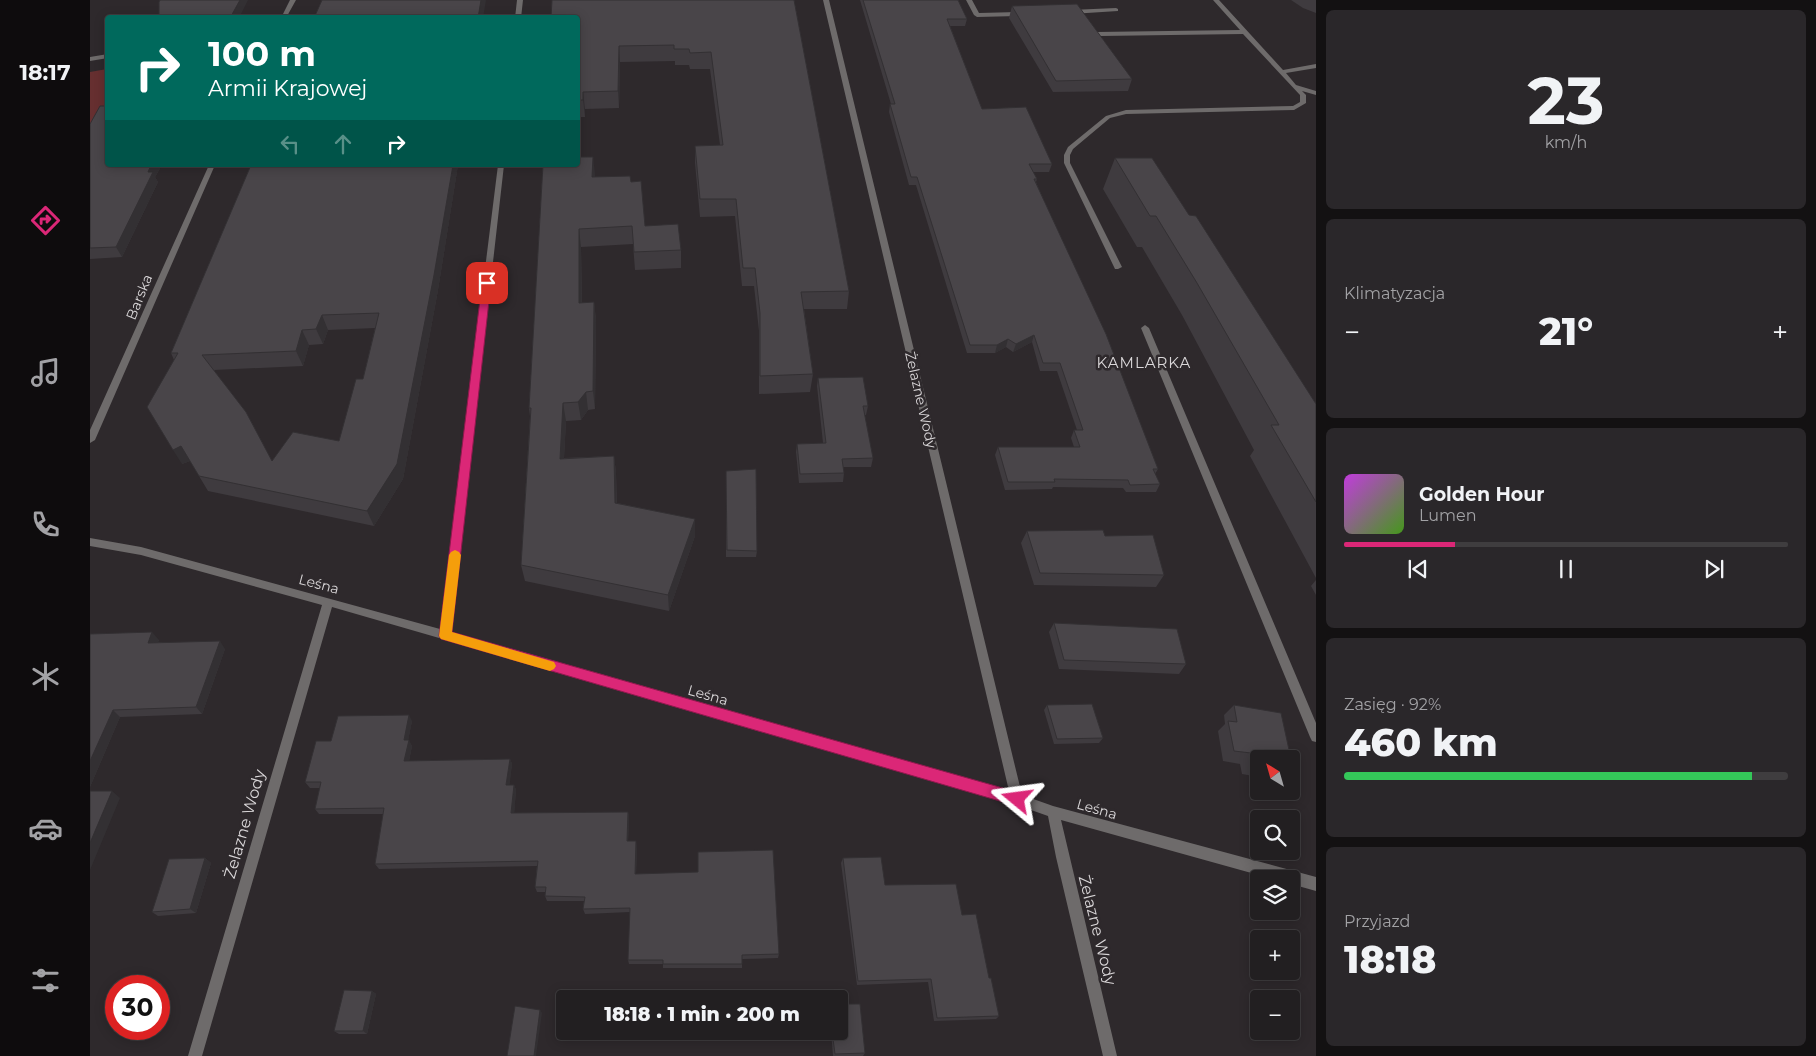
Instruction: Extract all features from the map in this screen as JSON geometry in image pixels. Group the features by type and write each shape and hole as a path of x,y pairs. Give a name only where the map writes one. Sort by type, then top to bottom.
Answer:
{"street":[{"path":"286,15 293,0"},
{"path":"518,15 520,0"},
{"name":"Żelazne Wody","path":"826,0 1017,799"},
{"path":"969,0 977,15 1027,14"},
{"path":"1118,267 1067,163 1067,155 1070,148 1108,118 1126,112 1294,108 1304,103 1303,95 1216,0"},
{"path":"1067,12 1116,10"},
{"path":"1107,50 1096,34 1244,32"},
{"path":"90,59 105,56"},
{"path":"1281,72 1316,66"},
{"path":"1294,86 1316,93"},
{"name":"Barska","path":"90,440 145,317 173,247 211,167"},
{"path":"445,636 501,167"},
{"path":"1146,328 1316,737"},
{"name":"Leśna","path":"90,542 141,551 328,602 1017,799 1053,812 1316,884"},
{"name":"Żelazne Wody","path":"195,1056 328,602"},
{"name":"Żelazne Wody","path":"1053,812 1110,1056"}],"shaded area":[{"path":"105,69 105,116 90,140 90,72"}],"building":[{"path":"160,0 240,0 232,15 159,15"},
{"path":"322,0 481,0 478,15 315,15"},
{"path":"552,0 794,0 849,291 801,292 813,374 760,376 760,313 755,268 743,268 736,199 700,199 695,146 723,145 711,52 690,53 689,49 674,49 674,45 619,46 618,91 583,92 583,100 580,100 580,15 551,15"},
{"path":"863,0 958,0 967,19 947,19 982,109 1026,107 1052,164 1029,164 1037,179 1034,179 1106,334 1158,469 1153,469 1160,484 1130,485 1128,480 1054,479 1055,482 1008,482 998,447 1080,447 1074,430 1083,430 1060,363 1043,363 1034,335 1016,344 1008,339 997,345 970,345 917,177 911,177 890,104 895,104"},
{"path":"1077,4 1132,79 1056,81 1012,6"},
{"path":"100,106 105,106 105,167 150,167 148,172 153,172 116,247 90,248 90,124"},
{"path":"580,157 593,157 592,177 630,176 631,182 641,181 645,226 678,224 681,250 634,252 632,226 579,229 579,303 594,302 593,391 586,392 578,402 563,403 560,459 614,456 615,503 695,519 668,595 521,565 531,408 529,408 543,167 580,167"},
{"path":"1115,158 1152,158 1189,215 1196,216 1316,404 1316,502 1271,425 1279,425 1197,283 1156,216 1150,216"},
{"path":"250,167 453,167 434,275 397,464 367,511 199,476 181,446 173,450 147,407 178,353 171,353","holes":["379,313 363,379 356,379 339,441 293,432 272,461 246,412 202,355 296,351 302,330 316,329 322,315"]},
{"path":"863,377 868,406 863,406 873,458 842,459 844,473 800,474 797,444 826,443 818,378"},
{"path":"756,469 757,551 727,550 726,471"},
{"path":"1103,530 1105,536 1153,535 1164,575 1040,573 1027,531"},
{"path":"1054,623 1177,629 1186,664 1064,660"},
{"path":"152,632 148,643 220,641 196,707 113,710 90,761 90,634"},
{"path":"1092,704 1103,738 1057,739 1047,705"},
{"path":"1234,705 1281,713 1289,750 1250,750 1250,753 1234,751 1228,721 1237,722"},
{"path":"409,715 404,740 409,740 404,761 510,759 506,785 514,785 511,813 628,812 627,841 636,841 635,874 698,872 698,852 773,850 779,954 742,955 742,964 663,964 663,960 628,960 630,908 583,909 585,897 545,896 546,887 535,887 538,861 375,864 384,808 315,809 321,782 305,782 316,741 331,741 338,716"},
{"path":"90,791 112,791 90,843"},
{"path":"881,857 885,885 956,884 962,915 976,914 999,1016 937,1018 931,979 858,981 843,858"},
{"path":"205,858 190,909 152,912 169,859"},
{"path":"344,990 372,991 363,1031 334,1031"},
{"path":"848,1004 860,1004 865,1053 835,1054 833,1040 848,1040"},
{"path":"515,1006 540,1010 534,1056 507,1056"}],"slow traffic":[{"path":"455,555 445,636 550,666"}],"district":[{"name":"KAMLARKA","path":"1144,363"}],"route":[{"path":"487,283 445,636 1017,799"}]}
